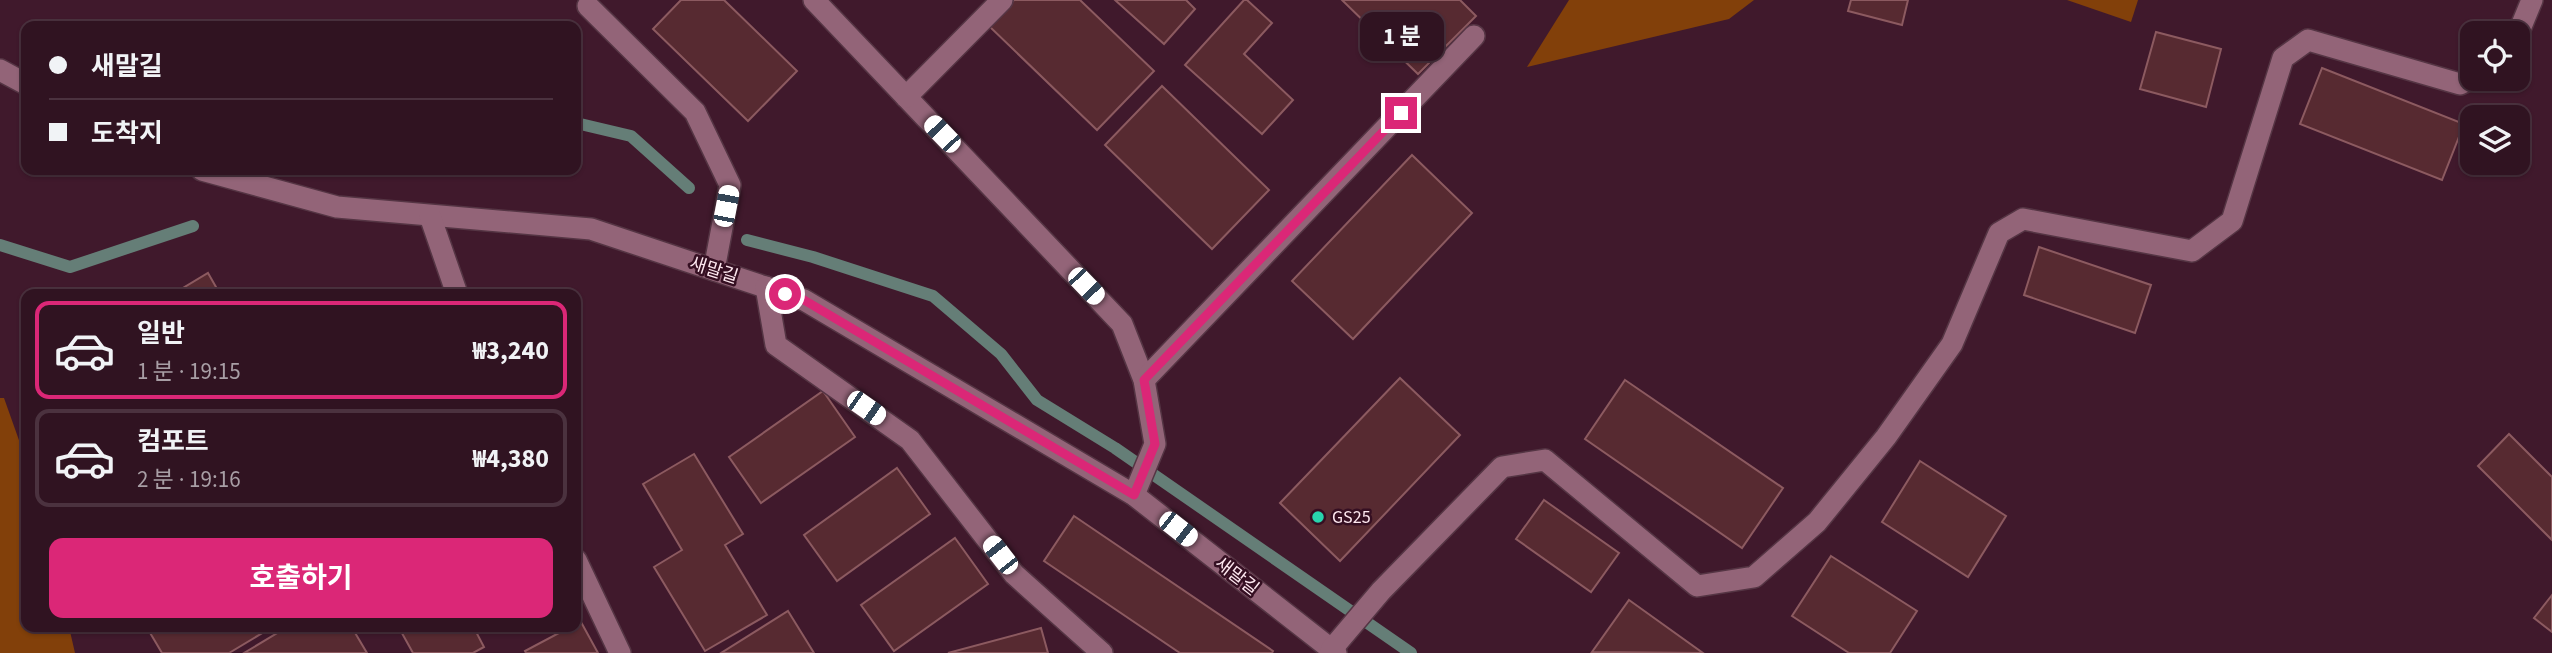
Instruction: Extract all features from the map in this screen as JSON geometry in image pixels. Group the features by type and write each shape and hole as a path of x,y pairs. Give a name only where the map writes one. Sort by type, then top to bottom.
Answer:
{"street":[{"path":"814,0 1122,324 1144,380 1155,444 1135,493"},
{"path":"906,97 1002,0"},
{"path":"2523,21 2532,0"},
{"path":"588,6 695,112 730,185 713,270"},
{"path":"1144,380 1474,36"},
{"path":"1334,651 1381,590 1502,467 1545,460 1697,586 1754,577 1817,522 1886,438 1952,344 2000,233 2023,219 2192,251 2232,221 2283,58 2308,40 2460,84"},
{"path":"0,69 21,81"},
{"name":"새말길","path":"220,175 337,207 591,229 804,300 1135,493 1334,651"},
{"path":"430,215 455,289"},
{"path":"766,288 776,345 910,440 1014,574 1102,653"},
{"path":"581,571 620,653"}],"shaded area":[{"path":"1569,0 1754,0 1729,19 1527,67"},
{"path":"2067,0 2138,0 2131,22"},
{"path":"0,398 4,398 21,446 21,632 70,632 75,653 0,653"}],"building":[{"path":"681,0 724,0 797,71 748,121 653,29"},
{"path":"1014,0 1080,0 1154,71 1097,130 989,26"},
{"path":"1115,0 1186,0 1195,9 1164,44"},
{"path":"1244,0 1272,23 1244,54 1293,100 1262,134 1185,65"},
{"path":"1342,0 1460,0 1476,16 1418,74"},
{"path":"1851,0 1908,0 1902,25 1848,11"},
{"path":"2156,32 2221,49 2206,107 2140,89"},
{"path":"2322,68 2460,122 2460,134 2442,180 2300,124"},
{"path":"1162,86 1269,190 1212,249 1105,145"},
{"path":"1412,155 1472,213 1353,339 1292,281"},
{"path":"2039,247 2151,285 2135,333 2024,295"},
{"path":"208,273 217,289 181,289"},
{"path":"1400,378 1460,435 1340,561 1280,503"},
{"path":"1625,380 1783,488 1742,548 1585,439"},
{"path":"823,391 855,437 761,503 729,457"},
{"path":"2509,434 2552,477 2552,540 2478,466"},
{"path":"694,454 743,534 725,545 767,615 705,651 654,567 682,550 643,484"},
{"path":"1920,461 2006,516 1968,577 1882,522"},
{"path":"897,468 930,514 837,581 804,535"},
{"path":"1544,500 1619,553 1591,592 1516,539"},
{"path":"1074,516 1273,651 1272,653 1180,653 1044,561"},
{"path":"955,538 988,584 894,651 861,605"},
{"path":"1831,556 1917,611 1890,653 1849,653 1792,616"},
{"path":"2552,595 2552,632 2534,618"},
{"path":"1629,600 1703,653 1592,652"},
{"path":"788,611 814,653 721,653"},
{"path":"581,622 598,653 526,653 525,651 561,632 581,632"},
{"path":"1041,628 1048,653 948,653"},
{"path":"150,632 264,632 229,653 162,653"},
{"path":"279,632 355,632 367,653 244,653"},
{"path":"401,632 476,632 484,647 473,653 413,653"}],"waterway":[{"path":"581,124 631,136 689,188"},
{"path":"0,245 70,267 193,226"},
{"path":"747,240 813,257 933,296 1001,354 1037,400 1115,448 1411,653"}],"place":[{"name":"GS25","path":"1318,517"}],"route":[{"path":"785,294 804,300 1134,495 1155,444 1144,380 1401,113"}]}
